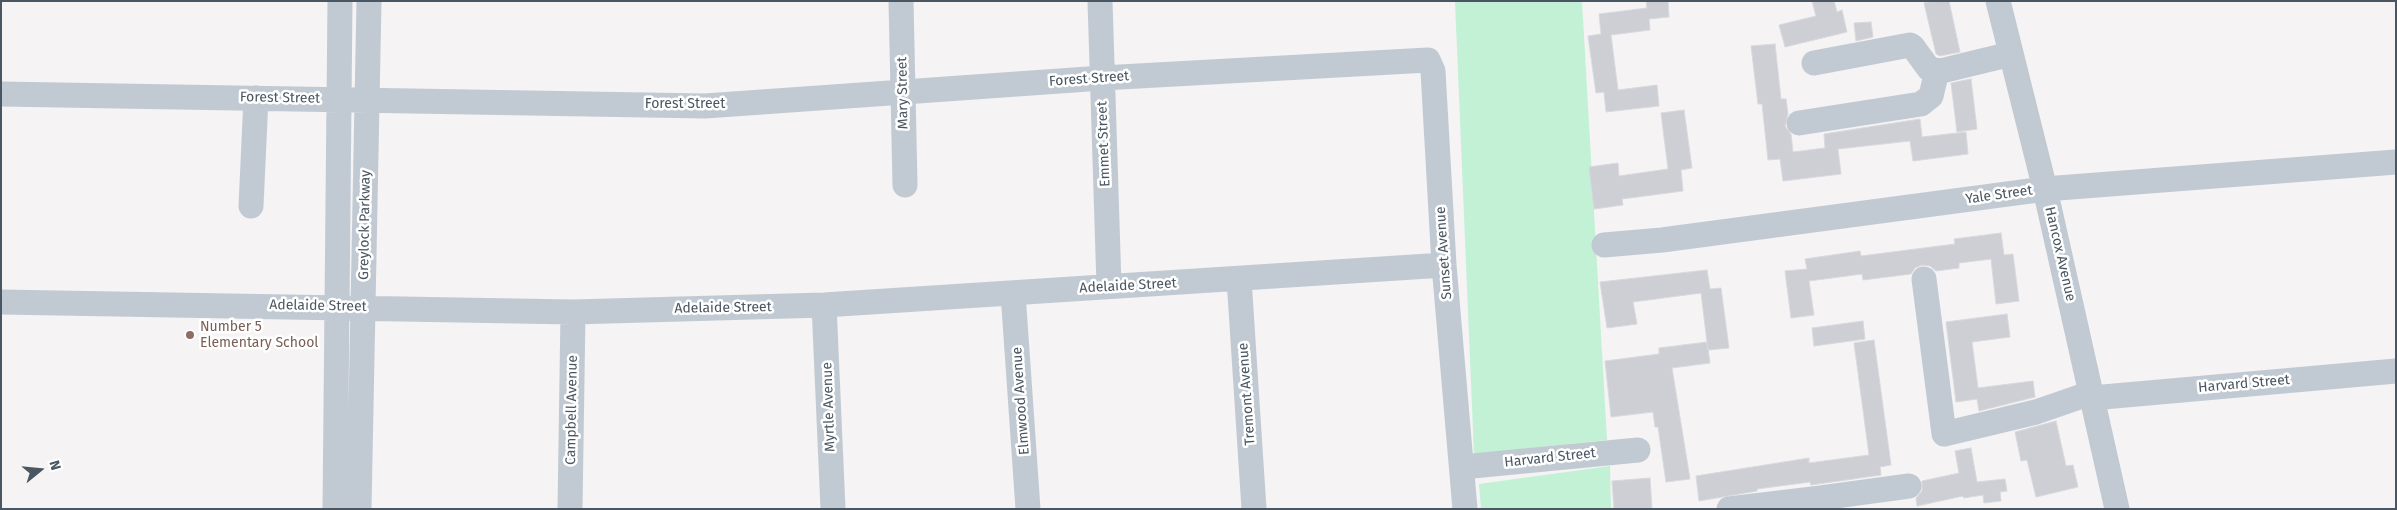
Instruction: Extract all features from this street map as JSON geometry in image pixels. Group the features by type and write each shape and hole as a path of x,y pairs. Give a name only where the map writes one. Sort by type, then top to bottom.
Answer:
{"street":[{"name":"Greylock Parkway","path":"335,509 340,1"},
{"name":"Greylock Parkway","path":"359,509 369,1"},
{"name":"Mary Street","path":"901,1 905,185"},
{"name":"Emmet Street","path":"1100,1 1109,286"},
{"name":"Hancox Avenue","path":"1998,1 2045,189 2117,509"},
{"path":"1814,63 1910,46 1913,47 1929,69 1937,71 2012,54"},
{"name":"Sunset Avenue","path":"1367,62 1428,60 1433,71 1444,265 1465,509"},
{"name":"Forest Street","path":"1,94 705,106 1102,78 1367,62"},
{"path":"1799,124 1921,104 1930,96 1937,71"},
{"path":"251,206 256,98"},
{"name":"Yale Street","path":"1604,245 1672,239 2045,189 2396,162"},
{"name":"Adelaide Street","path":"1,302 338,306 573,312 824,305 1444,265"},
{"name":"Tremont Avenue","path":"1239,279 1254,509"},
{"name":"Harvard Street","path":"1924,279 1944,434 2036,412 2092,395 2396,371"},
{"name":"Elmwood Avenue","path":"1013,293 1028,509"},
{"name":"Myrtle Avenue","path":"824,305 833,509"},
{"name":"Campbell Avenue","path":"570,509 573,312"},
{"name":"Harvard Street","path":"1462,467 1638,450"},
{"path":"1729,509 1821,503 1909,486"}],"green space":[{"path":"1455,1 1582,1 1607,440 1474,454"},
{"path":"1610,466 1611,509 1481,509 1479,484"}],"building":[{"path":"1646,1 1668,1 1669,17 1649,19 1650,30 1611,35 1618,90 1657,85 1659,106 1606,112 1604,92 1596,93 1588,36 1601,34 1599,14 1647,8"},
{"path":"1812,1 1834,1 1837,12 1842,10 1847,32 1785,47 1779,25 1816,16"},
{"path":"1949,1 1960,52 1940,56 1936,54 1924,3"},
{"path":"1871,22 1873,37 1856,41 1854,23"},
{"path":"1775,44 1781,99 1786,99 1788,114 1785,126 1791,134 1793,152 1825,148 1824,134 1920,119 1922,137 1966,132 1968,154 1913,161 1910,141 1838,149 1841,174 1783,181 1780,159 1768,160 1762,104 1758,104 1751,46"},
{"path":"1971,79 1977,129 1957,132 1951,83"},
{"path":"1684,110 1692,168 1681,170 1683,191 1622,199 1623,205 1594,209 1589,167 1618,163 1619,176 1668,169 1661,113"},
{"path":"2001,233 2004,255 2013,254 2019,301 1996,304 1991,259 1959,263 1959,268 1936,271 1930,266 1922,265 1915,268 1911,274 1863,280 1862,274 1809,281 1814,315 1791,318 1785,271 1807,269 1805,259 1860,251 1861,256 1955,244 1954,239"},
{"path":"1707,270 1710,289 1721,288 1729,348 1708,350 1701,293 1633,302 1637,324 1607,328 1600,282"},
{"path":"2007,314 2010,337 1972,342 1978,388 2033,381 2035,397 1979,411 1977,399 1956,402 1946,322"},
{"path":"1863,321 1865,339 1814,346 1812,328"},
{"path":"1874,340 1891,465 1880,467 1881,475 1811,485 1810,482 1757,489 1757,491 1699,501 1696,476 1809,458 1809,463 1869,455 1854,343"},
{"path":"1707,342 1710,363 1672,368 1690,479 1666,482 1658,427 1655,427 1653,412 1611,417 1605,361 1659,354 1659,348"},
{"path":"2056,421 2066,466 2073,465 2078,487 2036,497 2027,460 2021,461 2015,432"},
{"path":"1971,448 1977,482 2005,479 2007,491 2000,492 2001,501 1984,503 1983,495 1964,498 1963,496 1917,506 1916,498 1922,491 1922,481 1959,473 1955,451"},
{"path":"1650,478 1652,509 1614,509 1612,481"}],"place":[{"name":"Number 5 Elementary School","path":"190,335"}]}
